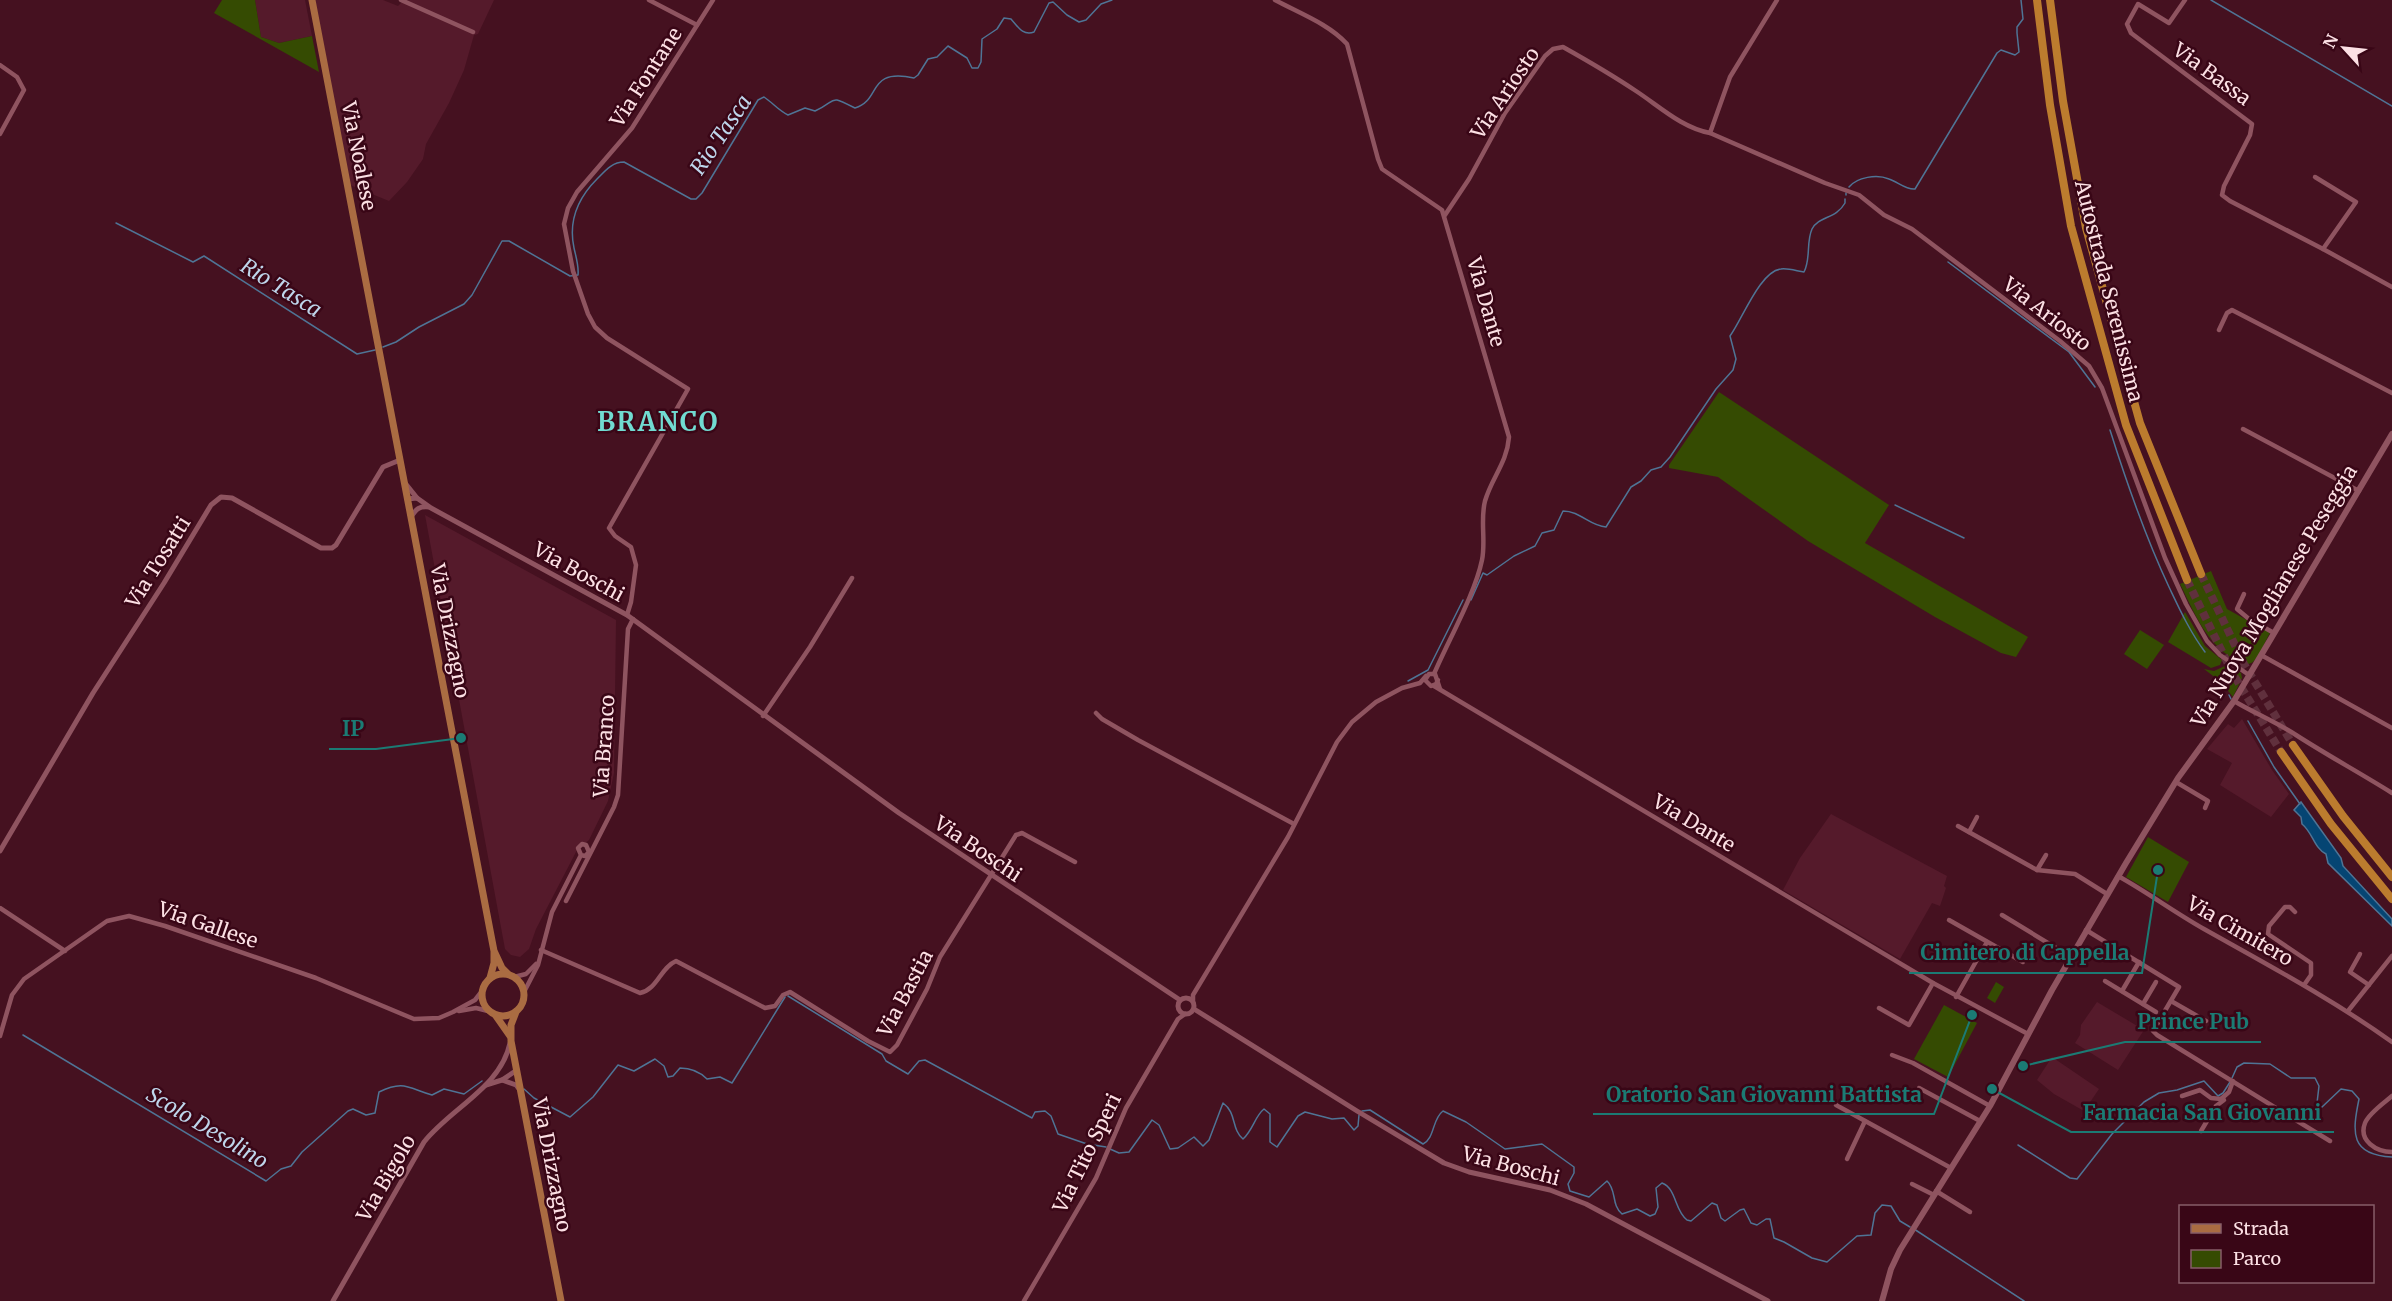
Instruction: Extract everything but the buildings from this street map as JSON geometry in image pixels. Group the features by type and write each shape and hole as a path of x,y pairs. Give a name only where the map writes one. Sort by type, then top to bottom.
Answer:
{"highway":[{"name":"Autostrada Serenissima","path":"2037,0 2050,105 2071,226 2126,425 2187,580"},
{"name":"Autostrada Serenissima","path":"2050,0 2063,101 2086,228 2140,423 2201,574"},
{"path":"2293,745 2343,816 2392,877"},
{"path":"2281,752 2331,824 2392,899"}],"main road":[{"name":"Via Noalese","path":"312,0 373,318"},
{"name":"Via Drizzagno","path":"373,318 494,951 490,978"},
{"name":"Via Nuova Moglianese Peseggia","path":"1882,1301 1895,1259 1990,1106 2107,894 2176,782 2234,701 2392,434"},
{"name":"Via Drizzagno","path":"494,951 502,968 511,976"},
{"path":"495,975 511,976 519,981 524,992 521,1006 510,1015 496,1016 484,1005 482,992 490,978 495,975"},
{"name":"Via Drizzagno","path":"510,1038 516,1011"},
{"name":"Via Drizzagno","path":"496,1016 510,1038 561,1301"}],"street":[{"path":"401,0 473,32"},
{"name":"Via Fontane","path":"649,0 697,25"},
{"name":"Via Fontane","path":"627,615 636,565 631,547 626,541 615,536 609,528 688,389 600,332 588,314 576,282 564,233 565,216 583,183 619,146 713,0"},
{"path":"1275,0 1340,36 1347,44 1382,169 1430,200 1445,215"},
{"path":"1710,133 1730,77 1777,0"},
{"name":"Via Bassa","path":"2185,0 2169,23 2138,4 2128,19 2128,29 2252,124 2247,141 2224,186 2222,195 2224,198 2392,287"},
{"name":"Via Ariosto","path":"1445,215 1469,179 1505,113 1545,56 1553,49 1563,47 1600,68 1691,127 1859,195 1884,215 1912,229 2081,358 2102,388 2165,558 2186,604 2207,641 2220,654 2249,675"},
{"path":"0,65 17,77 24,90 0,134"},
{"path":"2315,177 2356,202 2323,249"},
{"name":"Via Dante","path":"1434,674 1478,576 1482,558 1484,506 1508,453 1509,437 1445,215"},
{"path":"2219,330 2227,313 2232,310 2392,393"},
{"path":"2243,429 2359,490"},
{"name":"Via Tosatti","path":"0,851 93,693 211,505 221,497 232,498 321,548 332,548 383,467 400,460"},
{"name":"Via Boschi","path":"404,482 417,498 431,508 627,615 763,716 990,875 1183,999 1193,998"},
{"path":"407,499 417,498"},
{"name":"Via Boschi","path":"407,499 431,508"},
{"path":"411,517 423,506"},
{"path":"763,716 810,647 852,578"},
{"path":"2244,594 2237,609 2249,619 2274,633"},
{"name":"Via Branco","path":"566,901 618,795 628,629 633,619"},
{"path":"2261,655 2392,728"},
{"path":"1183,999 1179,1010 1185,1014 1194,1009 1193,998 1294,824 1326,761 1352,722 1376,702 1402,688 1420,682 1426,676 1434,674 1440,689"},
{"path":"1426,676 1425,682 1431,686"},
{"path":"1431,686 1438,680"},
{"path":"1420,682 1431,686"},
{"name":"Via Dante","path":"1431,686 1440,689 1956,997 2028,1034"},
{"path":"2234,701 2343,762 2392,793"},
{"path":"1096,713 1102,719 1138,740 1294,824"},
{"path":"2176,782 2208,801 2205,808"},
{"path":"1969,832 1977,817"},
{"path":"1958,826 2037,870 2075,874 2107,894"},
{"path":"990,875 1016,835 1022,833 1075,862"},
{"path":"524,992 538,965 552,912 581,855"},
{"path":"2037,870 2046,855"},
{"name":"Via Bastia","path":"541,950 640,993 653,987 671,963 676,961 765,1008 775,1006 783,995 790,992 868,1041 890,1052 897,1045 927,989 940,957 960,928 990,875"},
{"name":"Via Cimitero","path":"2118,876 2203,928 2348,1011 2392,1042"},
{"path":"2295,912 2290,907 2285,907 2269,926 2268,934 2311,963 2311,975 2304,985"},
{"path":"0,908 65,951"},
{"path":"2002,915 2071,957"},
{"name":"Via Gallese","path":"0,1036 8,1007 17,987 33,971 107,921 118,917 135,917 316,978 404,1016 425,1020 476,1008 488,1011"},
{"path":"1949,920 2024,962"},
{"path":"2086,930 2179,987 2153,1031 2193,1058 2330,1141"},
{"path":"1956,997 1987,942"},
{"path":"2360,954 2350,972 2369,985"},
{"path":"2348,1011 2392,956"},
{"path":"511,976 526,974 539,959"},
{"path":"2122,991 2139,962"},
{"path":"2105,981 2156,1012"},
{"path":"2143,1004 2156,982"},
{"path":"1879,1008 1909,1025 1933,983"},
{"name":"Via Gallese","path":"453,1012 475,1000 482,992"},
{"path":"2171,1000 2206,1021"},
{"name":"Via Boschi","path":"1194,1009 1364,1116 1444,1163 1468,1172 1550,1190 1586,1204 1768,1301"},
{"name":"Via Tito Speri","path":"1024,1301 1096,1178 1126,1108 1178,1019 1179,1010"},
{"name":"Via Tito Speri","path":"1178,1019 1185,1014"},
{"name":"Via Bigolo","path":"333,1301 424,1142 443,1121 485,1086 505,1061 510,1038"},
{"path":"1893,1055 1913,1063 1990,1106"},
{"name":"Via Bigolo","path":"485,1086 502,1080 517,1070"},
{"path":"502,1080 516,1085 520,1090"},
{"path":"2182,1096 2200,1090 2211,1098 2221,1099 2229,1092 2234,1081"},
{"path":"2201,1131 2216,1106 2234,1090 2234,1081"},
{"path":"1918,1088 1980,1121"},
{"path":"2392,1096 2365,1121 2364,1130 2373,1148 2382,1152 2392,1152"},
{"path":"1836,1105 1951,1168"},
{"path":"1847,1159 1865,1121"},
{"path":"1912,1184 1935,1193 1970,1212"}],"shaded area":[{"path":"255,0 305,0 312,36 279,43 261,37"},
{"path":"315,0 383,0 398,6 404,0 494,0 478,34 474,35 464,70 426,144 423,159 407,182 389,201 350,185"},
{"path":"425,515 616,620 614,773 608,801 589,840 577,850 536,929 529,949 520,957 511,955 505,949"},
{"path":"2242,719 2289,794 2271,817 2220,785 2232,763 2207,749 2228,724 2234,728"},
{"path":"1831,814 1947,876 1940,906 1932,903 1900,959 1783,890 1800,858"},
{"path":"2097,1002 2144,1030 2118,1070 2075,1043 2080,1035 2081,1025"},
{"path":"2052,1057 2099,1089 2084,1111 2054,1094 2037,1080"}],"green space":[{"path":"222,0 255,0 261,37 279,43 312,36 319,72 214,13"},
{"path":"1719,392 1889,505 1865,543 2028,637 2016,657 2001,653 1935,617 1808,541 1718,477 1669,468"},
{"path":"2211,571 2227,609 2270,633 2259,655 2250,664 2239,662 2226,654 2209,637 2196,617 2180,584"},
{"path":"2185,612 2205,646 2222,660 2220,665 2211,668 2168,642"},
{"path":"2140,630 2164,645 2147,669 2124,654"},
{"path":"2229,664 2241,673 2242,678 2233,697 2221,682 2204,669 2214,671"},
{"path":"2148,837 2189,862 2168,902 2126,877"},
{"path":"1996,982 2004,987 1995,1003 1987,998"},
{"path":"1944,1005 1977,1023 1948,1077 1914,1059"}],"water":[{"path":"2301,802 2341,858 2343,866 2392,919 2392,926 2328,863 2326,854 2319,848 2302,824 2301,817 2294,810"}],"waterway":[{"name":"Rio Tasca","path":"383,347 464,304 472,295 502,241 509,241 570,276 578,275 572,238 576,210 590,186 612,165 624,162 691,199 696,199 702,193 758,100 764,97 788,115 805,108 815,111 834,100 855,108 869,99 881,81 888,77 914,78 928,59 937,57 948,46 967,58 972,68 978,68 981,62 982,39 997,29 1004,18 1011,19 1021,30 1030,33 1034,32 1049,3 1053,2 1079,22 1086,20 1101,4 1112,0"},
{"path":"1849,187 1862,179 1879,177 1915,189 1997,53 2001,50 2015,55 2019,52 2017,27 2023,19 2021,0"},
{"path":"2211,0 2392,106"},
{"path":"1471,600 1483,573 1487,575 1514,556 1535,546 1542,533 1554,530 1563,511 1575,513 1606,527 1631,487 1641,481 1651,470 1661,467 1670,457 1716,389 1733,370 1736,359 1730,336 1759,287 1773,272 1781,269 1804,272 1812,229 1819,222 1837,212 1845,203 1845,199"},
{"name":"Rio Tasca","path":"116,223 193,262 204,256 357,354 375,350"},
{"path":"1948,262 2069,352 2095,387"},
{"path":"2110,430 2137,510 2160,568 2186,621 2205,652"},
{"path":"1895,505 1964,538"},
{"path":"1408,681 1428,670 1463,600"},
{"path":"2229,695 2231,699"},
{"path":"2248,721 2274,767 2300,804"},
{"name":"Scolo Desolino","path":"788,996 882,1054 886,1061 908,1074 919,1061 925,1060 1032,1118 1035,1112 1045,1111 1051,1116 1058,1134 1087,1144 1106,1147"},
{"name":"Scolo Desolino","path":"524,1089 534,1098 570,1117 593,1097 618,1065 634,1071 655,1059 664,1066 668,1077 673,1076 680,1068 684,1068 698,1072 707,1079 720,1077 732,1083 785,997"},
{"name":"Scolo Desolino","path":"23,1035 266,1181 281,1169 291,1166 302,1152 348,1111 353,1109 366,1115 375,1113 379,1092 387,1088 400,1086 432,1095 444,1089 464,1094 482,1081"},
{"path":"2232,1078 2237,1067 2244,1063 2270,1064 2291,1078 2315,1078 2319,1086 2317,1103 2322,1107 2341,1089 2352,1091 2359,1099 2355,1132 2361,1147 2368,1152 2392,1157"},
{"path":"2018,1145 2070,1178 2077,1179 2112,1134 2144,1102 2159,1093 2204,1081 2218,1096 2223,1093 2230,1082"},
{"name":"Scolo Desolino","path":"1110,1149 1119,1153 1129,1152 1152,1120 1159,1125 1170,1149 1178,1148 1194,1137 1203,1146 1209,1140 1223,1103 1230,1111 1237,1131 1243,1139 1264,1109 1270,1114 1270,1142 1277,1147 1298,1116 1305,1112 1332,1119 1344,1118 1354,1130 1358,1126 1359,1115"},
{"name":"Scolo Desolino","path":"1362,1111 1370,1110 1423,1144 1430,1137 1439,1114 1443,1111 1466,1122 1505,1149 1542,1144 1574,1167 1574,1173 1568,1184 1570,1191 1589,1197 1607,1181 1612,1189 1616,1206 1622,1214 1637,1209 1650,1216 1655,1214 1658,1207 1656,1188 1662,1183 1670,1190 1687,1220 1691,1221 1712,1203 1717,1205 1721,1218 1725,1221 1744,1209 1751,1223 1757,1225 1770,1219 1774,1238 1812,1258 1827,1262 1857,1236 1871,1235 1875,1213 1882,1205 1891,1206 1900,1221 1910,1227"},
{"name":"Scolo Desolino","path":"1914,1229 2024,1301"}],"tunnel":[{"path":"2201,574 2244,664 2293,745"},
{"path":"2187,580 2233,674 2281,752"}],"place":[{"name":"IP","path":"461,738"},
{"name":"Cimitero di Cappella","path":"2158,870"},
{"name":"Oratorio San Giovanni Battista","path":"1972,1015"},
{"name":"Prince Pub","path":"2023,1066"},
{"name":"Farmacia San Giovanni","path":"1992,1089"}],"district":[{"name":"BRANCO","path":"658,422"}]}
